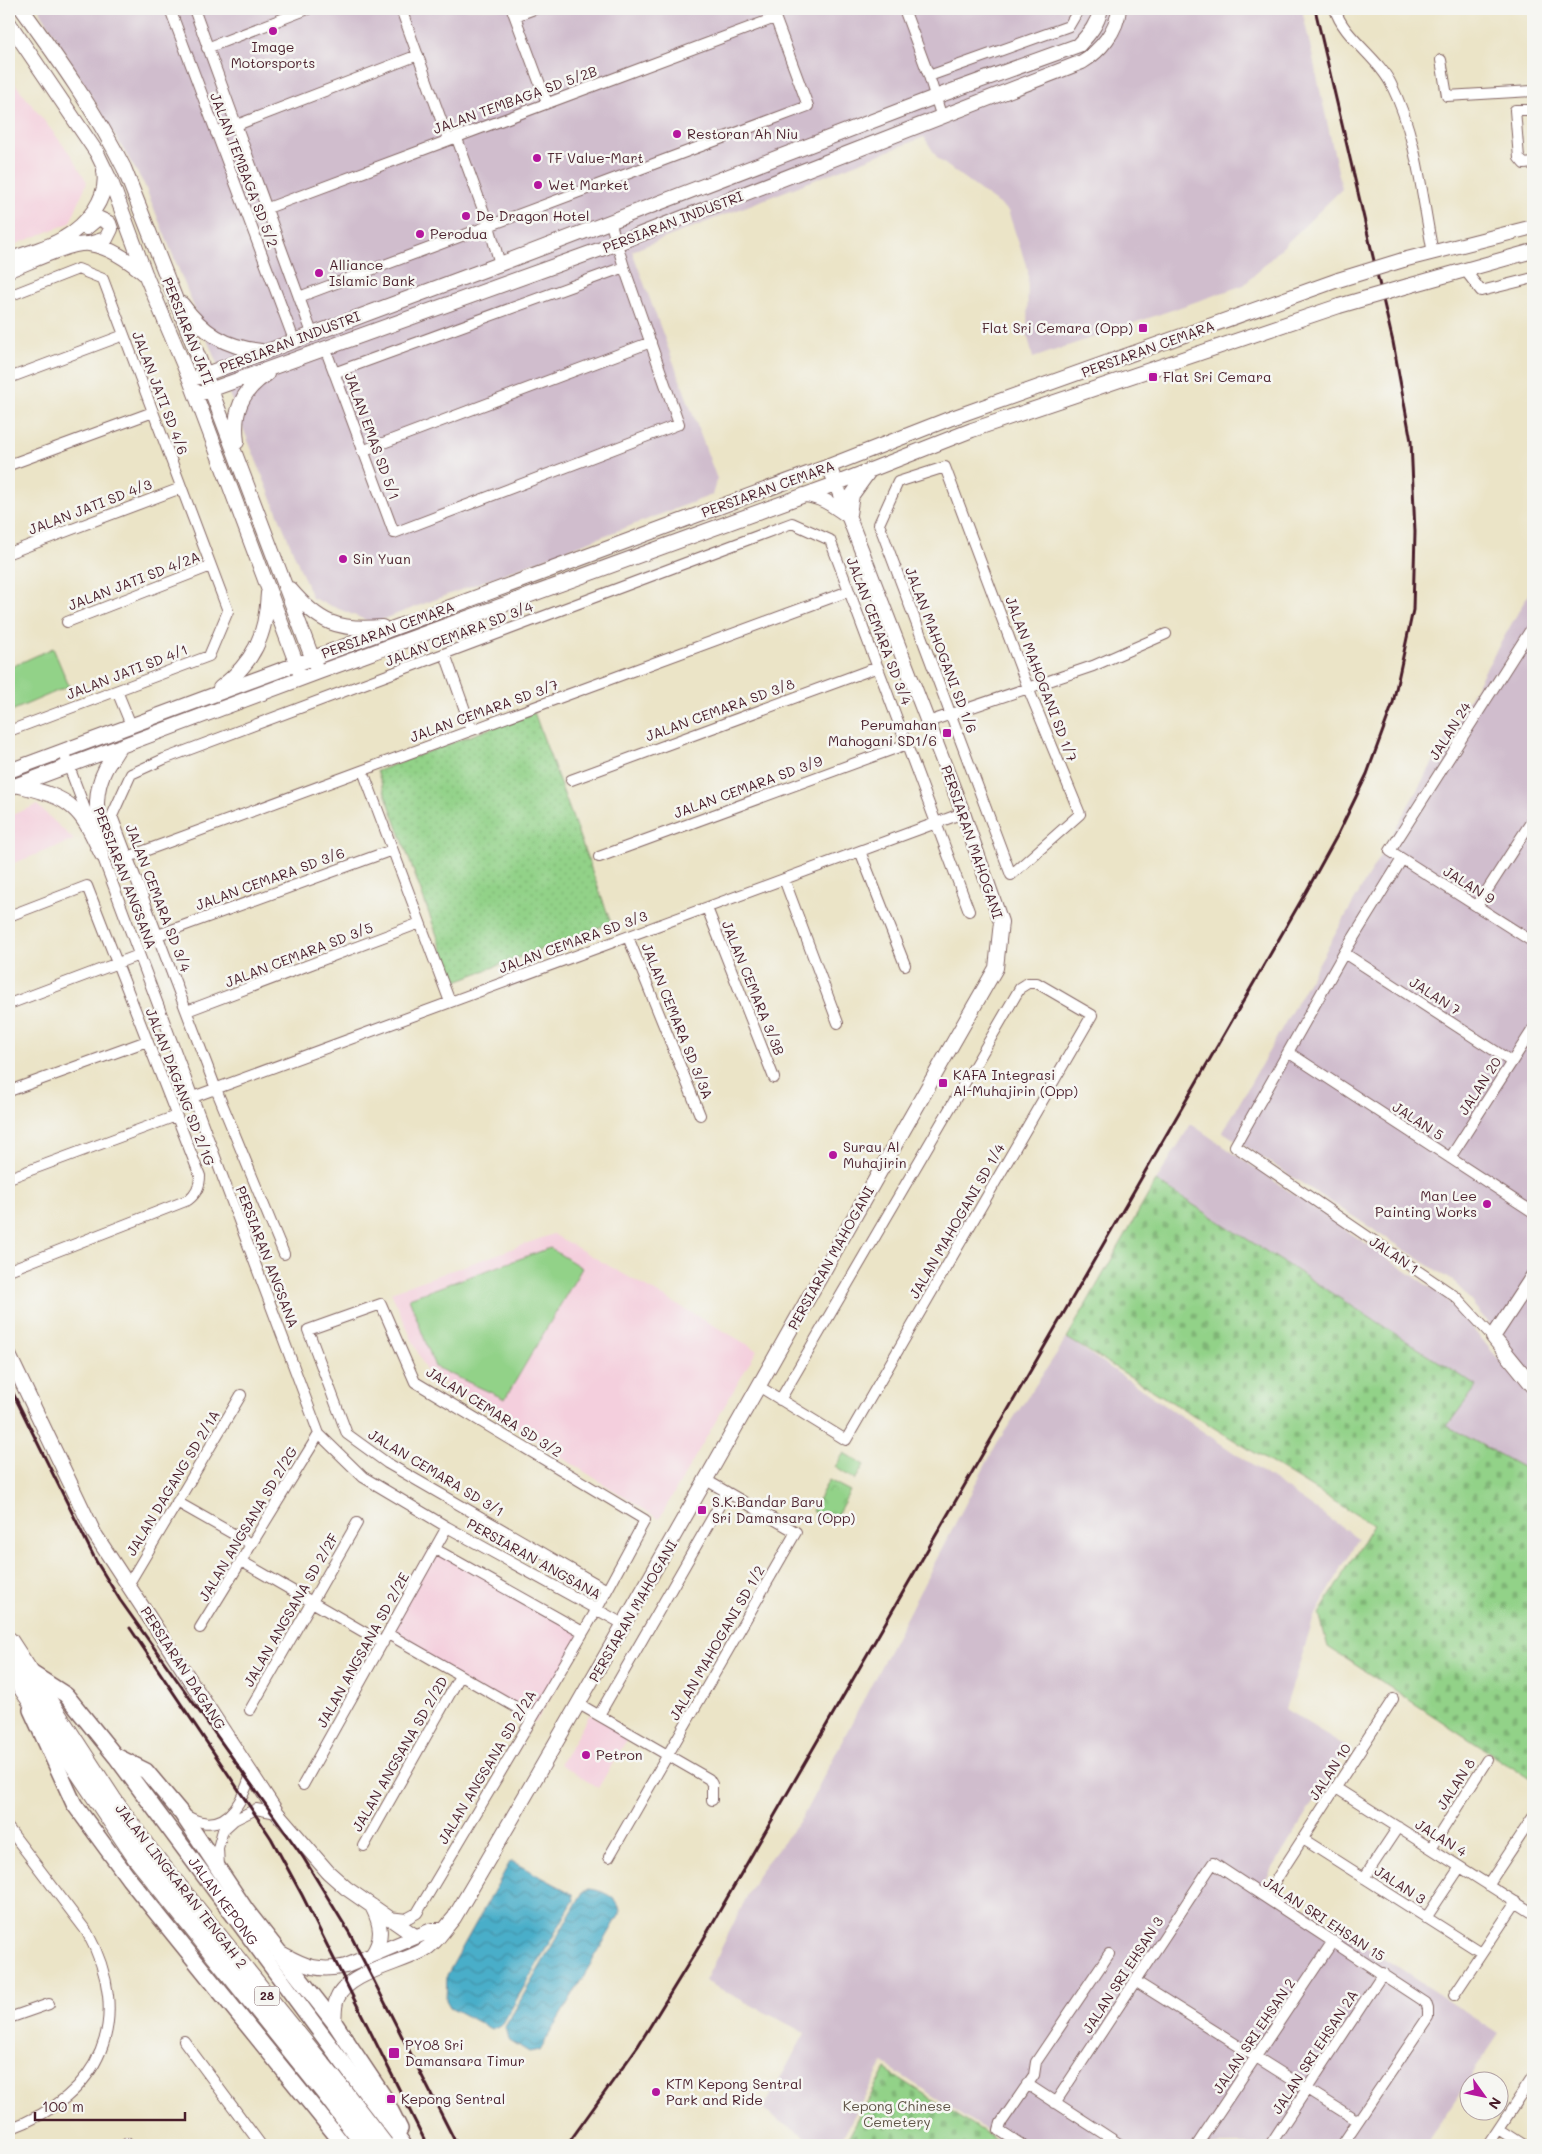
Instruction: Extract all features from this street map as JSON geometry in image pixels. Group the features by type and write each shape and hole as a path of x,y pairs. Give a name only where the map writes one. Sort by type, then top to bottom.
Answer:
{"highway":[{"name":"JALAN LINGKARAN TENGAH 2","path":"9,1641 18,1674 112,1799 142,1852 365,2145"},
{"name":"JALAN LINGKARAN TENGAH 2","path":"142,1852 334,2080 384,2145"}],"main road":[{"name":"PERSIARAN JATI","path":"22,9 58,58 117,154 206,374 312,658 319,672"},
{"name":"PERSIARAN INDUSTRI","path":"190,380 500,264 935,97 1079,45 1092,32 1098,21 1101,9"},
{"name":"PERSIARAN INDUSTRI","path":"196,395 618,243 1082,62 1096,53 1107,38 1120,9"},
{"name":"PERSIARAN JATI","path":"9,22 103,164 112,184 146,276 196,395 302,678"},
{"path":"63,239 80,225 96,207 105,183 103,164"},
{"path":"9,260 78,234 98,218 109,223 111,229 106,239 54,252 9,270"},
{"name":"PERSIARAN CEMARA","path":"9,771 949,420 1338,280 1403,260 1533,227"},
{"path":"89,244 119,254 146,276"},
{"name":"PERSIARAN CEMARA","path":"12,787 302,678 835,484 972,430 1339,306 1533,251"},
{"path":"172,291 190,316 215,337 239,349 263,352"},
{"path":"239,461 235,416 240,402 254,382 280,365"},
{"name":"PERSIARAN MAHOGANI","path":"334,2022 337,1998 352,1982 422,1952 436,1942 443,1930 454,1918 625,1625 760,1387 857,1210 996,968 1001,922 957,815 928,722 829,466"},
{"path":"804,494 816,496 836,507 848,517 852,495 871,469"},
{"path":"284,582 308,608 319,616 340,626 355,629 400,626"},
{"path":"210,696 236,676 258,645 265,625 268,590"},
{"path":"102,855 96,802 97,793 105,769 119,747"},
{"path":"12,787 44,792 73,808 84,822 102,855"},
{"path":"1493,1337 1533,1276"},
{"name":"JALAN 1","path":"1493,1337 1533,1386"},
{"name":"PERSIARAN DAGANG","path":"9,1355 94,1533 277,1813 328,1872 346,1888 416,1936"},
{"path":"18,1674 74,1804 129,1880 344,2145"},
{"name":"JALAN KEPONG","path":"18,1674 66,1695 116,1757 404,2145"},
{"path":"116,1757 131,1762 146,1771 182,1814 246,1910 283,1954 334,2022 384,2097 408,2145"},
{"path":"372,1905 381,1935 378,1946 372,1956"},
{"path":"283,1954 301,1964 321,1970 346,1966 432,1930 443,1930"},
{"path":"307,2100 326,2102 336,2098 345,2086 348,2071"}],"street":[{"name":"JALAN TEMBAGA SD 5/2","path":"170,9 294,340"},
{"name":"JALAN TEMBAGA SD 5/2","path":"194,9 265,209 312,333"},
{"path":"207,48 308,9"},
{"path":"401,9 489,226 500,264"},
{"path":"534,9 513,12 547,103"},
{"path":"904,9 929,76 942,118"},
{"path":"929,76 1069,26 1079,9"},
{"path":"1334,9 1338,20 1365,49 1390,82 1409,127 1433,253"},
{"path":"299,297 808,106 774,13"},
{"name":"JALAN TEMBAGA SD 5/2B","path":"265,209 452,137 547,103 774,13"},
{"path":"216,133 418,54"},
{"path":"1441,60 1447,96 1533,90"},
{"path":"1514,92 1519,158 1524,164 1533,163"},
{"path":"1516,110 1533,110"},
{"path":"362,451 651,342 624,267 610,221"},
{"path":"334,372 624,267"},
{"name":"JALAN JATI SD 4/6","path":"9,296 78,269 103,278 228,611"},
{"path":"1465,270 1480,292 1533,278"},
{"path":"9,378 124,335"},
{"name":"JALAN EMAS SD 5/1","path":"325,348 394,533 679,424 651,342"},
{"path":"9,465 153,412"},
{"name":"JALAN MAHOGANI SD 1/7","path":"945,467 1028,688 1080,814 1011,875"},
{"name":"JALAN MAHOGANI SD 1/6","path":"945,467 898,482 879,524 1011,875"},
{"name":"JALAN JATI SD 4/3","path":"9,553 182,488"},
{"name":"JALAN CEMARA SD 3/4","path":"284,1254 211,1090 187,1011 112,816 131,774 164,759 792,523 830,540 969,911"},
{"name":"JALAN JATI SD 4/2A","path":"67,622 211,566"},
{"name":"JALAN CEMARA SD 3/7","path":"128,857 850,591"},
{"name":"JALAN JATI SD 4/1","path":"9,731 209,656 228,611"},
{"name":"JALAN 24","path":"1390,851 1533,626"},
{"path":"928,722 1093,666 1166,634"},
{"path":"445,654 472,730"},
{"name":"JALAN CEMARA SD 3/8","path":"571,780 878,667"},
{"path":"117,691 131,725"},
{"name":"JALAN CEMARA SD 3/9","path":"599,857 907,744"},
{"name":"PERSIARAN ANGSANA","path":"63,751 318,1434 363,1477 447,1527 625,1625"},
{"path":"363,771 450,1002"},
{"name":"JALAN CEMARA SD 3/3","path":"193,1097 957,815"},
{"path":"1477,906 1533,819"},
{"name":"JALAN CEMARA SD 3/6","path":"158,935 392,850"},
{"path":"860,851 905,965"},
{"name":"JALAN 9","path":"1390,851 1533,942"},
{"path":"1288,1052 1344,953 1402,859"},
{"path":"784,879 838,1023"},
{"name":"JALAN DAGANG SD 2/1G","path":"9,916 87,886 200,1176 199,1186 194,1195 188,1200 9,1270"},
{"name":"JALAN CEMARA 3/3B","path":"707,908 774,1078"},
{"name":"JALAN CEMARA SD 3/5","path":"187,1011 420,924"},
{"name":"JALAN CEMARA SD 3/3A","path":"628,936 700,1115"},
{"name":"JALAN 7","path":"1344,953 1512,1062"},
{"path":"9,1004 139,955"},
{"name":"JALAN MAHOGANI SD 1/4","path":"1028,982 1037,983 1092,1015 846,1440 780,1400 1020,988 1028,982"},
{"name":"JALAN 20","path":"1450,1158 1533,1029"},
{"path":"9,1091 147,1041"},
{"name":"JALAN 1","path":"1288,1052 1235,1146 1456,1297 1493,1337"},
{"name":"JALAN 5","path":"1288,1052 1533,1212"},
{"path":"9,1178 176,1116"},
{"name":"JALAN CEMARA SD 3/2","path":"308,1330 381,1304 415,1382 645,1520"},
{"name":"JALAN CEMARA SD 3/1","path":"308,1330 347,1434 387,1463 607,1590"},
{"path":"760,1387 780,1400"},
{"name":"JALAN DAGANG SD 2/1A","path":"128,1585 241,1395"},
{"name":"JALAN ANGSANA SD 2/2G","path":"200,1628 318,1434"},
{"name":"JALAN MAHOGANI SD 1/2","path":"609,1857 796,1532 706,1480"},
{"path":"599,1715 727,1492"},
{"path":"177,1502 251,1544"},
{"name":"JALAN ANGSANA SD 2/2A","path":"388,1917 406,1919 417,1913 597,1609 645,1520"},
{"name":"JALAN ANGSANA SD 2/2F","path":"250,1710 357,1523"},
{"name":"JALAN ANGSANA SD 2/2E","path":"304,1785 447,1527"},
{"path":"435,1549 583,1632"},
{"path":"241,1561 312,1602 460,1676 533,1717"},
{"name":"JALAN ANGSANA SD 2/2D","path":"364,1846 460,1676"},
{"name":"JALAN 10","path":"1267,1898 1288,1871 1291,1859 1303,1839 1393,1699"},
{"path":"579,1704 709,1779 712,1784 712,1800"},
{"name":"JALAN 8","path":"1431,1848 1487,1760"},
{"path":"182,1814 202,1822 218,1821 238,1807 251,1774"},
{"name":"JALAN 4","path":"1336,1788 1532,1912"},
{"path":"218,1869 218,1848 223,1830 234,1820 256,1809 277,1813"},
{"path":"1488,1885 1533,1817"},
{"path":"1364,1878 1398,1827"},
{"path":"9,1829 87,1932 97,1950 106,1978 110,2014 98,2056 75,2090 40,2116 9,2129"},
{"name":"JALAN 3","path":"1303,1839 1482,1953"},
{"name":"JALAN SRI EHSAN 15","path":"1213,1863 1420,1998 1428,2010 1428,2017 1358,2121"},
{"name":"JALAN SRI EHSAN 3","path":"1056,2103 1213,1863"},
{"path":"1426,1918 1460,1867"},
{"path":"1454,1995 1516,1902"},
{"name":"JALAN SRI EHSAN 2","path":"1197,2145 1334,1942"},
{"path":"1022,2145 1000,2130 1001,2124 1034,2075 1036,2062 1109,1954"},
{"name":"JALAN SRI EHSAN 2A","path":"1270,2145 1383,1974"},
{"path":"1135,1981 1358,2121 1342,2145"},
{"path":"9,2018 49,2004"},
{"path":"184,2041 261,2145"},
{"path":"1488,2145 1533,2077"},
{"path":"1027,2084 1121,2145"},
{"path":"1499,2129 1524,2145"}],"shaded area":[{"path":"39,9 1302,9 1342,189 1244,285 1033,358 1027,333 1028,271 1008,211 938,159 924,137 632,251 717,479 712,495 373,623 312,598 144,184"},
{"path":"9,76 71,155 87,182 70,223 9,247"},
{"path":"1533,586 1533,1379 1456,1283 1223,1132"},
{"path":"37,805 74,840 9,865 9,816"},
{"path":"1191,1124 1447,1299 1533,1399 1533,1473 1446,1426 1476,1386 1156,1181"},
{"path":"553,1234 757,1350 659,1519 426,1371 391,1292"},
{"path":"1067,1338 1358,1538 1314,1618 1285,1709 1347,1747 1265,1881 1499,2034 1474,2072 1460,2072 1460,2092 1425,2145 1008,2145 883,2063 838,2145 817,2145 763,2110 805,2033 705,1981 759,1872 802,1818 997,1443"},
{"path":"433,1543 588,1632 535,1723 383,1634"},
{"path":"590,1714 629,1736 598,1788 560,1764"}],"green space":[{"path":"53,648 69,686 9,712 9,668"},
{"path":"534,712 611,923 454,982 377,771"},
{"path":"1156,1181 1477,1386 1447,1426 1533,1473 1533,1781 1328,1647 1319,1614 1373,1525 1067,1338"},
{"path":"550,1248 582,1268 505,1399 435,1367 409,1298"},
{"path":"844,1453 864,1465 855,1480 835,1467"},
{"path":"829,1480 850,1491 833,1522 812,1511"},
{"name":"Kepong Chinese Cemetery","path":"885,2069 1004,2145 844,2145"}],"water":[{"path":"510,1862 573,1894 574,1900 502,2025 491,2029 450,2007 446,2000 447,1975"},
{"path":"589,1889 600,1891 610,1896 618,1904 620,1914 540,2050 529,2052 508,2039 505,2027 583,1892"}],"railway":[{"path":"567,2145 638,2046 700,1945 1306,892 1338,834 1367,774 1393,703 1413,610 1415,532 1411,441 1393,342 1315,9"},
{"path":"9,1385 96,1561 120,1600 303,1857 350,1934 457,2145"},
{"path":"130,1628 271,1838 302,1895 427,2145"}],"place":[{"name":"Image Motorsports","path":"273,31"},
{"name":"Restoran Ah Niu","path":"677,134"},
{"name":"TF Value-Mart","path":"537,158"},
{"name":"Wet Market","path":"538,185"},
{"name":"De Dragon Hotel","path":"466,216"},
{"name":"Perodua","path":"420,234"},
{"name":"Alliance Islamic Bank","path":"319,273"},
{"name":"Flat Sri Cemara (Opp)","path":"1143,328"},
{"name":"Flat Sri Cemara","path":"1153,377"},
{"name":"Sin Yuan","path":"343,559"},
{"name":"Perumahan Mahogani SD1/6","path":"947,733"},
{"name":"KAFA Integrasi Al-Muhajirin (Opp)","path":"943,1083"},
{"name":"Surau Al Muhajirin","path":"833,1155"},
{"name":"Man Lee Painting Works","path":"1487,1204"},
{"name":"S.K.Bandar Baru Sri Damansara (Opp)","path":"702,1510"},
{"name":"Petron","path":"586,1755"},
{"name":"PY08 Sri Damansara Timur","path":"394,2053"},
{"name":"KTM Kepong Sentral Park and Ride","path":"656,2092"},
{"name":"Kepong Sentral","path":"391,2099"}]}
